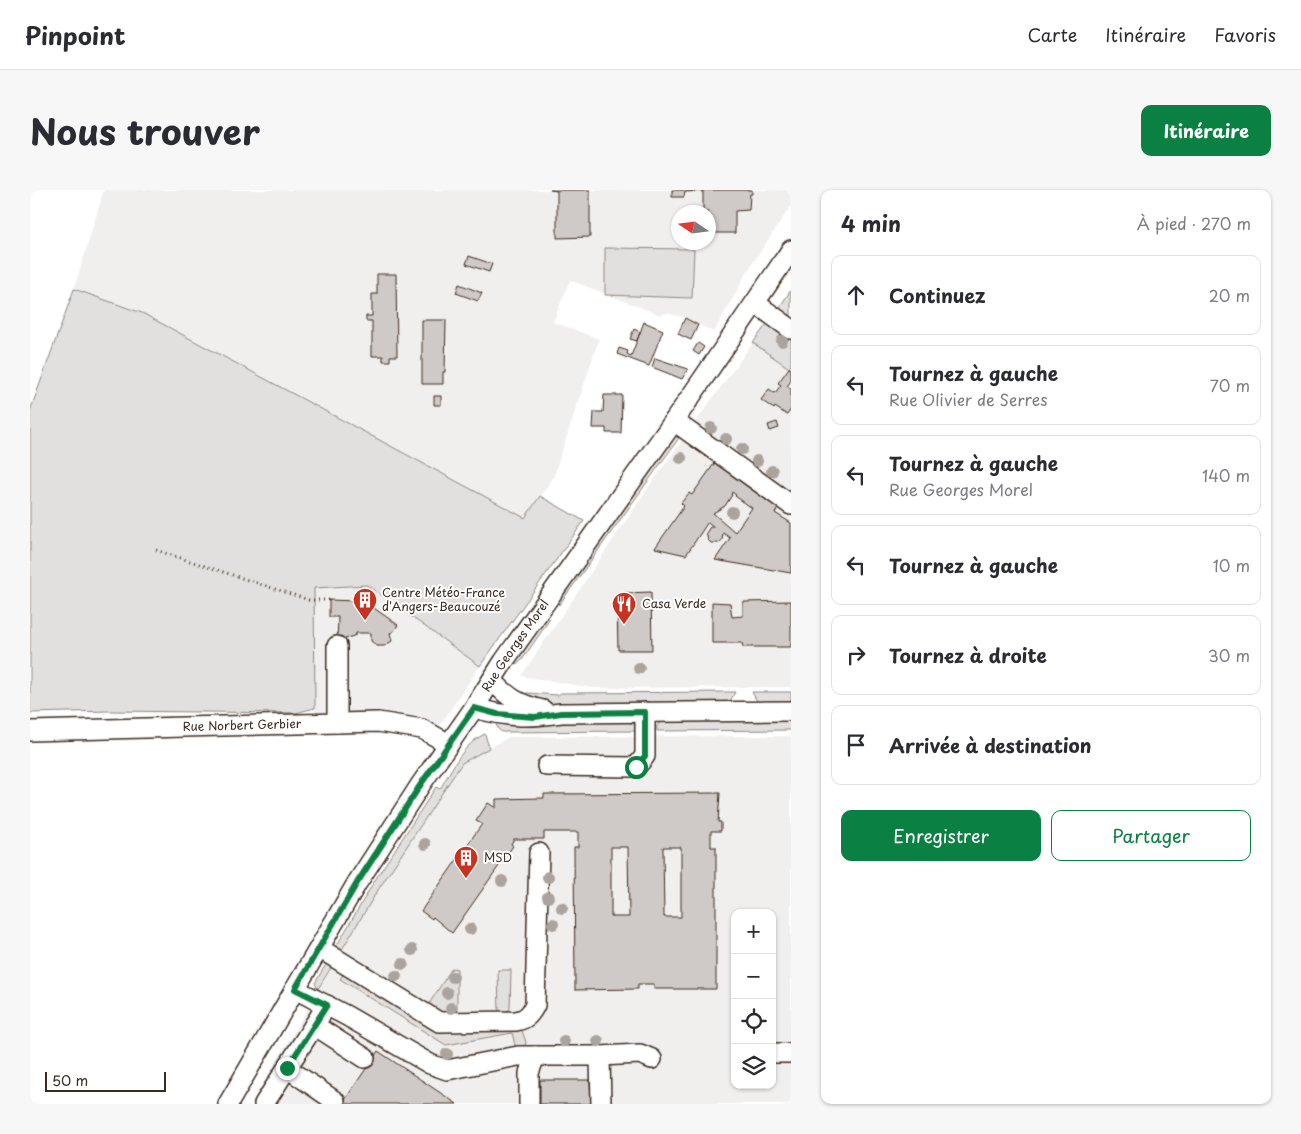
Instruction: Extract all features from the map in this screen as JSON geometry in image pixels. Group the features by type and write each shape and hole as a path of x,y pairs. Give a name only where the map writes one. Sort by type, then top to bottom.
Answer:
{"street":[{"name":"Rue Georges Morel","path":"228,1104 357,883 421,784 474,708 504,660 674,421 791,250"},
{"path":"755,303 791,329"},
{"path":"674,421 791,505"},
{"path":"337,646 337,724"},
{"path":"492,680 522,705 561,713"},
{"path":"474,708 497,714 535,717 561,713 791,711"},
{"path":"547,766 636,767 645,756 645,712"},
{"name":"Rue Norbert Gerbier","path":"30,731 378,722 422,729 449,744"},
{"path":"319,948 439,1022 516,1021 524,1019 530,1014 534,1005 539,853"},
{"path":"295,989 327,1005 430,1064 447,1070 518,1056 640,1054 652,1059"},
{"path":"264,1104 327,1005"},
{"path":"314,1025 365,1058"},
{"path":"776,1053 791,1053"},
{"path":"529,1104 529,1072 535,1056"},
{"path":"600,1056 601,1104"},
{"path":"287,1068 335,1101"}],"path":[{"path":"156,550 309,600 329,600"}],"shaded area":[{"path":"104,190 791,190 791,206 750,267 714,332 685,318 667,313 660,315 570,280 553,322 599,339 553,478 525,518 142,313 74,289"},
{"path":"605,248 694,250 692,298 605,295"},
{"path":"74,289 142,313 525,518 540,496 584,521 480,666 367,585 314,588 315,708 295,713 109,711 30,713 30,411"},
{"path":"791,290 791,687 593,688 521,676 650,485"},
{"path":"791,290 791,321 777,311"},
{"path":"769,321 791,336 791,365 789,368 753,343"},
{"path":"674,436 679,438 559,605 557,602"},
{"path":"367,585 480,666 434,734 315,724 313,588"},
{"path":"545,618 550,619 522,660 515,664 513,662"},
{"path":"735,692 729,703 533,704 516,695 527,693 558,695 561,693"},
{"path":"752,692 791,692 791,703 758,703"},
{"path":"791,720 791,730 657,731 659,723 669,721"},
{"path":"622,721 634,724 636,731 502,732 498,729 495,722"},
{"path":"485,734 489,748 462,763 378,890 318,989 315,983 375,880 436,787 440,789 464,751 477,738"},
{"path":"791,736 791,1104 251,1104 378,890 462,763 509,737"},
{"path":"452,968 457,969 457,1015 440,1015 427,1007"},
{"path":"498,970 511,970 510,1009 499,1015"},
{"path":"345,972 437,1029 521,1028 526,1042 524,1050 516,1049 512,1033 446,1045 340,979"}],"building":[{"path":"550,190 590,190 590,237 557,238 557,191"},
{"path":"672,190 752,190 749,210 735,211 735,233 716,233 716,205 703,205 703,191 685,192 684,197 672,197"},
{"path":"469,256 492,264 489,272 466,264"},
{"path":"377,274 396,274 397,356 390,356 390,361 383,361 383,356 372,356 372,321 366,321 366,316 372,316 372,294 377,294"},
{"path":"459,284 482,293 478,301 456,293"},
{"path":"685,318 698,325 691,340 678,334"},
{"path":"422,320 446,320 443,384 422,384"},
{"path":"644,322 663,330 649,366 617,354 619,348 628,351 627,354 631,356"},
{"path":"634,329 640,332 637,341 630,339"},
{"path":"698,343 704,347 699,355 693,351"},
{"path":"655,358 688,369 682,379 652,367"},
{"path":"789,368 791,369 791,381 787,386 791,389 791,409 787,415 761,400 769,389 775,393 781,385 778,383"},
{"path":"604,395 622,395 621,433 606,433 606,428 593,428 594,412 603,412"},
{"path":"434,396 441,396 441,405 434,405"},
{"path":"777,422 779,428 770,431 768,425"},
{"path":"716,461 779,507 775,513 791,523 791,573 715,560 730,538 723,533 722,540 719,543 711,543 706,533 710,527 714,527 708,522 686,555 655,548 684,506 681,503 689,493 692,495","holes":["732,492 752,508 735,532 713,513 725,506"]},
{"path":"651,592 652,650 618,650 617,604 624,593"},
{"name":"Centre Météo-France d'Angers-Beaucouzé","path":"361,599 398,625 390,633 392,641 384,646 377,646 371,641 371,633 356,633 356,635 337,642 338,617 329,617 329,600 356,601 359,603"},
{"path":"791,601 791,647 743,647 742,643 712,643 712,602 730,603 732,617 743,616 743,602"},
{"name":"MSD","path":"720,793 718,822 721,822 721,831 711,831 711,847 716,847 716,989 654,989 654,984 638,984 638,989 575,990 574,847 578,847 578,832 544,832 544,839 514,839 511,844 513,846 452,933 433,917 432,919 421,911 482,824 476,821 488,803 496,808 496,799 544,798 544,794","holes":["611,847 628,847 629,917 611,917","663,847 681,847 681,917 664,917"]},
{"path":"378,1051 457,1104 342,1104"},
{"path":"540,1080 590,1080 591,1104 540,1104"}],"place":[{"name":"Centre Météo-France d'Angers-Beaucouzé","path":"365,621"},
{"name":"Casa Verde","path":"624,625"},
{"name":"MSD","path":"466,879"}],"route":[{"path":"287,1068 327,1005 295,989 357,883 421,784 474,708 497,714 535,717 561,713 645,712 645,756 636,767"}]}
